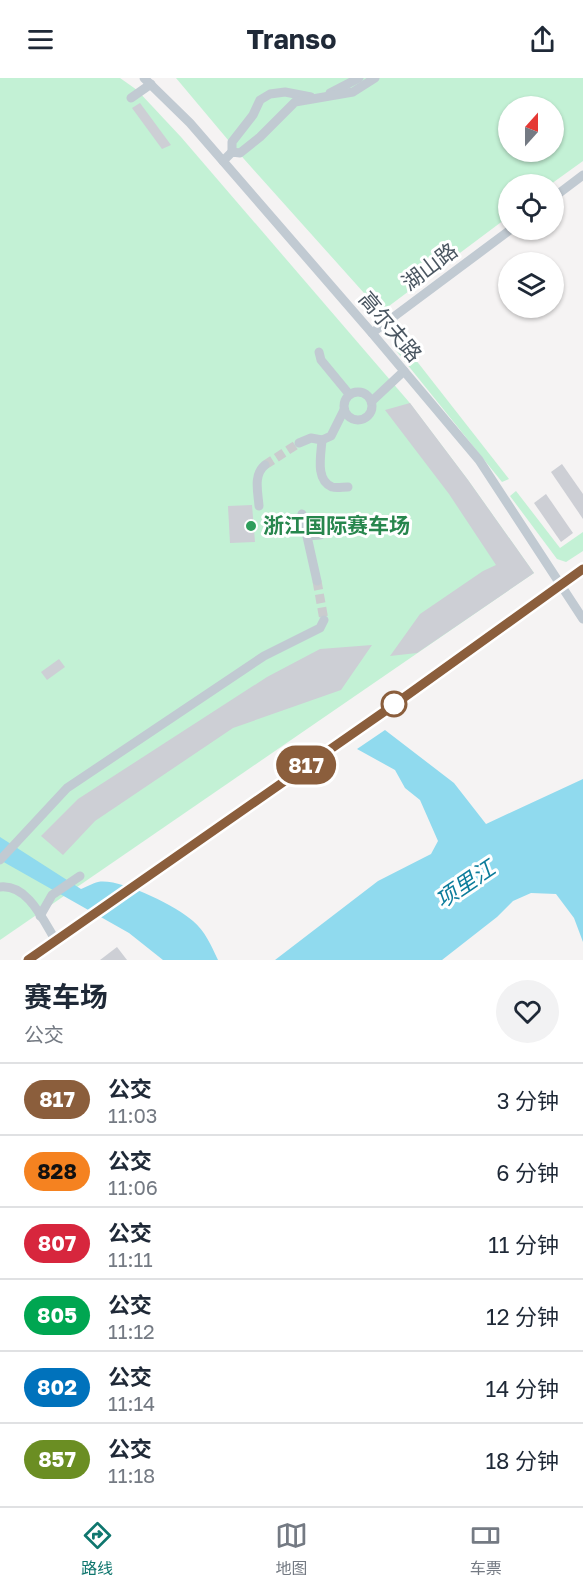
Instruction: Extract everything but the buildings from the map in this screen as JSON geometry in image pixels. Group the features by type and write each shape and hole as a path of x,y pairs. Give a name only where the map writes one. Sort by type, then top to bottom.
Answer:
{"street":[{"path":"224,161 232,152 232,142 254,115 260,100 270,94 285,92 318,98 359,78"},
{"path":"232,152 240,153 260,137 295,102 353,92 375,78"},
{"path":"131,98 148,81"},
{"name":"高尔夫路","path":"148,81 224,161 479,460 583,619"},
{"path":"564,189 583,175"},
{"name":"湖山路","path":"372,333 498,239"},
{"path":"319,352 321,360 349,394"},
{"path":"372,401 404,371"},
{"path":"299,443 312,438 322,440 331,436 344,410 344,401 349,394 358,391 367,394 372,401 372,410 367,417 358,420 349,418 344,410"},
{"path":"322,440 320,471 323,480 332,487 348,487"},
{"path":"259,506 257,479 259,470 265,465"},
{"path":"302,514 317,581"},
{"path":"307,536 320,536 344,523"},
{"path":"28,960 388,709 583,569"},
{"path":"0,860 67,788 264,656 320,628 324,620"},
{"path":"40,916 52,895 80,876"},
{"path":"0,887 11,886 25,894 56,941"}],"green space":[{"name":"浙江国际赛车场","path":"0,78 120,78 137,90 181,137 409,402 534,573 0,940"},
{"path":"176,78 583,78 583,161 564,175 498,174 498,224 381,312 244,159"},
{"path":"401,341 509,479 502,482 394,348"},
{"path":"516,491 560,548 583,532 583,551 566,562 557,559 510,496"}],"water":[{"name":"项里江","path":"385,730 454,783 486,824 583,779 583,942 574,918 556,894 531,893 513,901 497,917 442,960 275,960 378,881 431,854 438,841 420,800 405,788 395,770 357,749"},
{"path":"0,837 81,889 98,882 120,884 147,894 174,908 201,929 218,960 163,960 129,933 0,860"}],"tunnel":[{"path":"265,465 299,443"},
{"path":"317,581 324,620"}],"bus line":[{"name":"817","path":"28,960 388,709 583,569"}],"place":[{"name":"浙江国际赛车场","path":"251,526"}]}
